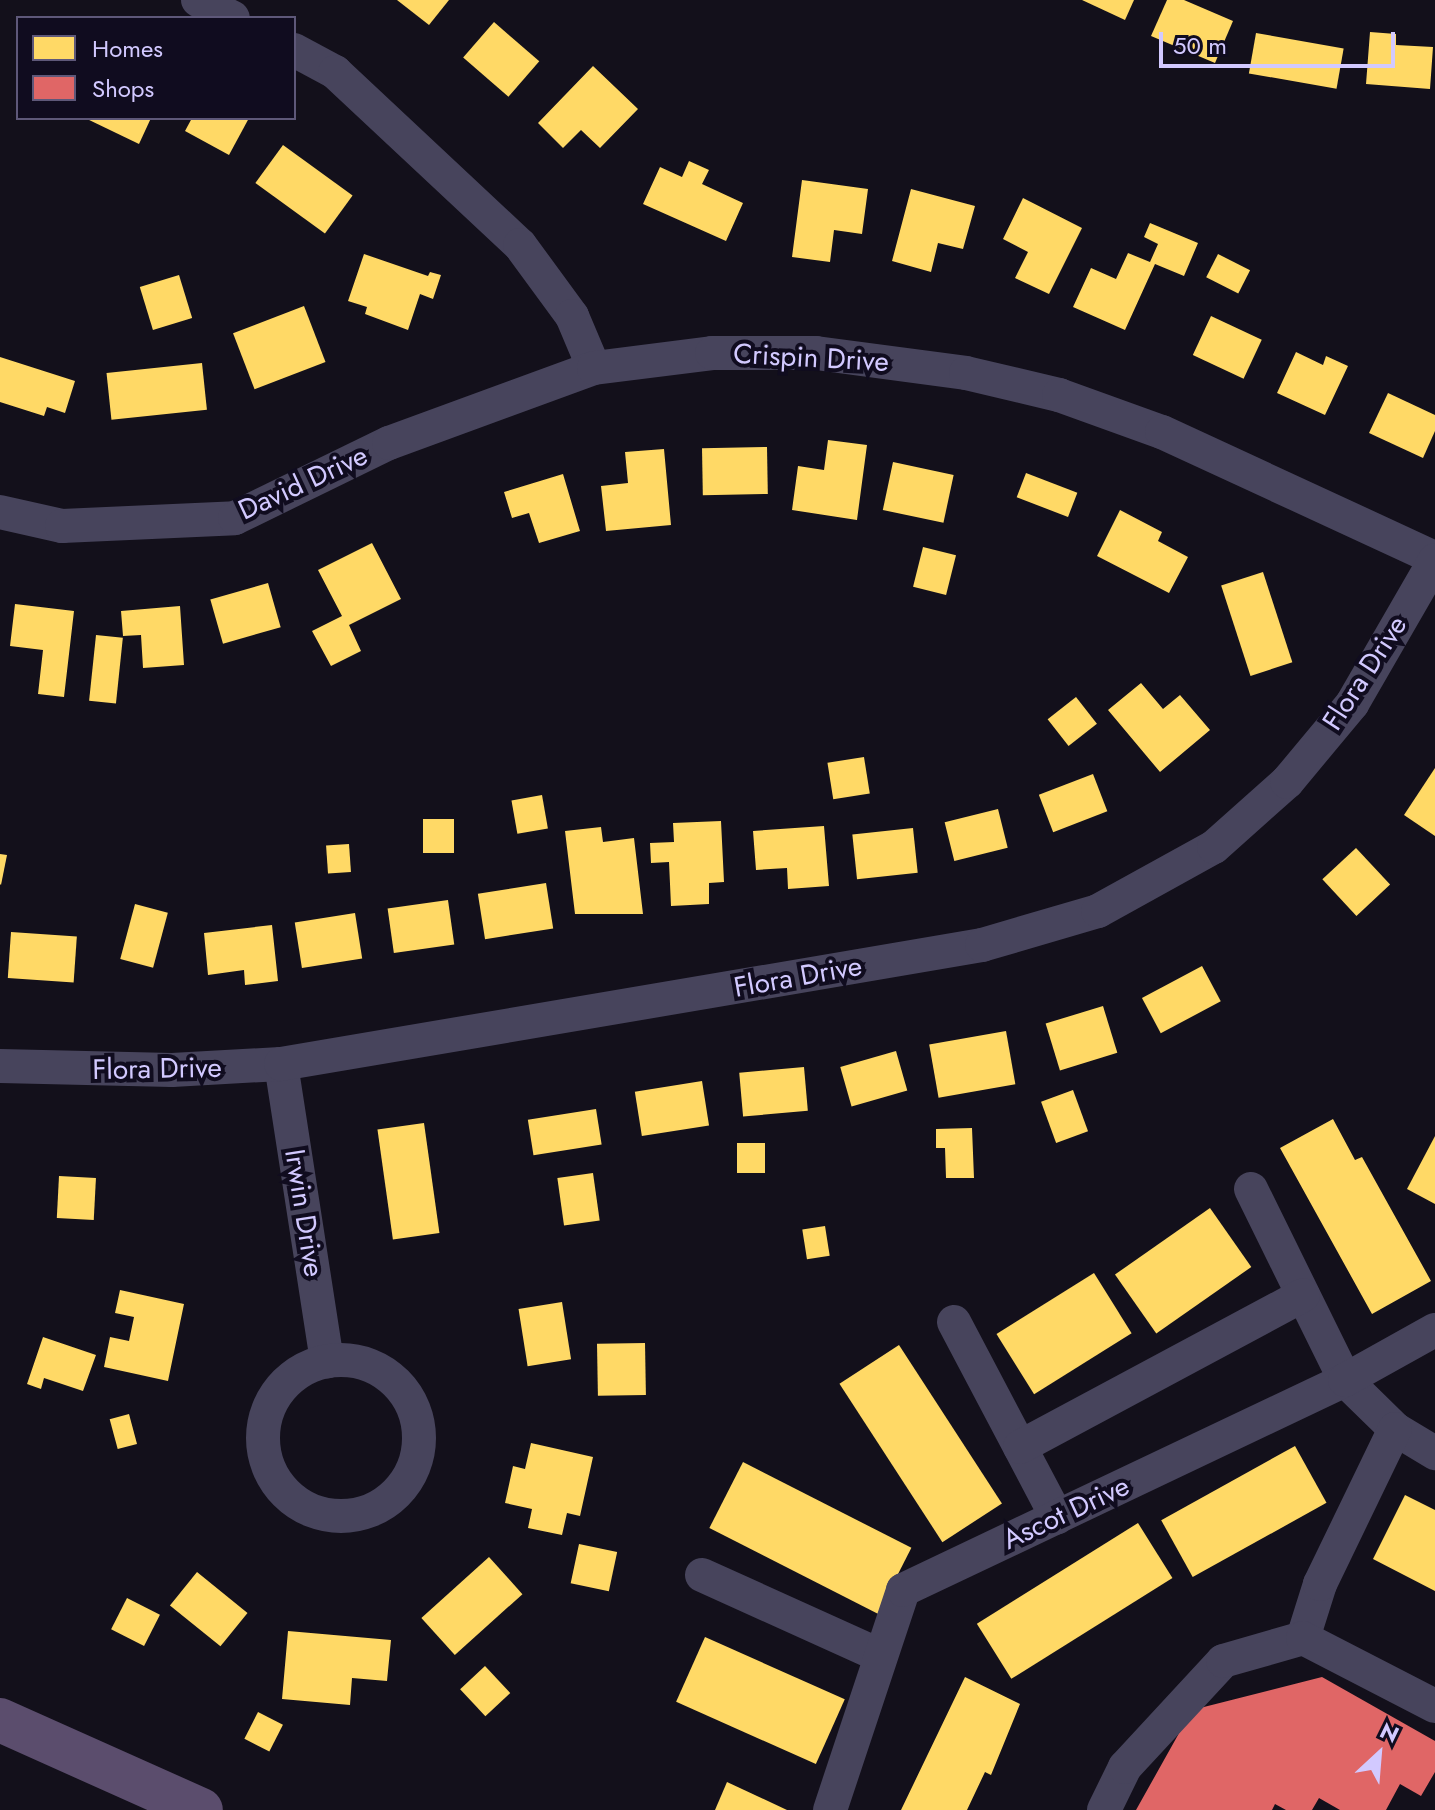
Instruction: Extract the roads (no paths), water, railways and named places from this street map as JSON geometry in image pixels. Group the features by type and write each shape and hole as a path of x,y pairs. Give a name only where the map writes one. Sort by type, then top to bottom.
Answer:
{"main road":[{"path":"0,1720 201,1810"}],"street":[{"path":"198,0 229,16"},
{"path":"296,51 335,72 520,245 572,316 594,368"},
{"name":"Crispin Drive","path":"594,368 712,353 816,353 966,373 1059,395 1162,432 1435,559"},
{"name":"David Drive","path":"0,512 62,526 235,518 389,443 594,368"},
{"name":"Flora Drive","path":"0,1066 172,1070 281,1064 982,945 1098,911 1214,847 1287,782 1352,704 1435,559"},
{"name":"Irwin Drive","path":"281,1064 327,1361"},
{"path":"1251,1189 1345,1380 1395,1429 1435,1453"},
{"path":"1020,1447 1303,1295"},
{"path":"954,1322 1057,1517"},
{"name":"Ascot Drive","path":"830,1810 903,1590 1345,1380 1435,1330"},
{"path":"346,1360 381,1372 407,1398 417,1424 417,1452 402,1486 373,1509 355,1514 336,1516 300,1504 286,1493 266,1461 263,1442 269,1406 293,1376 327,1361 346,1360"},
{"path":"1303,1638 1320,1584 1395,1429"},
{"path":"702,1575 881,1656"},
{"path":"1104,1810 1125,1767 1223,1661 1303,1638 1435,1706"}]}
